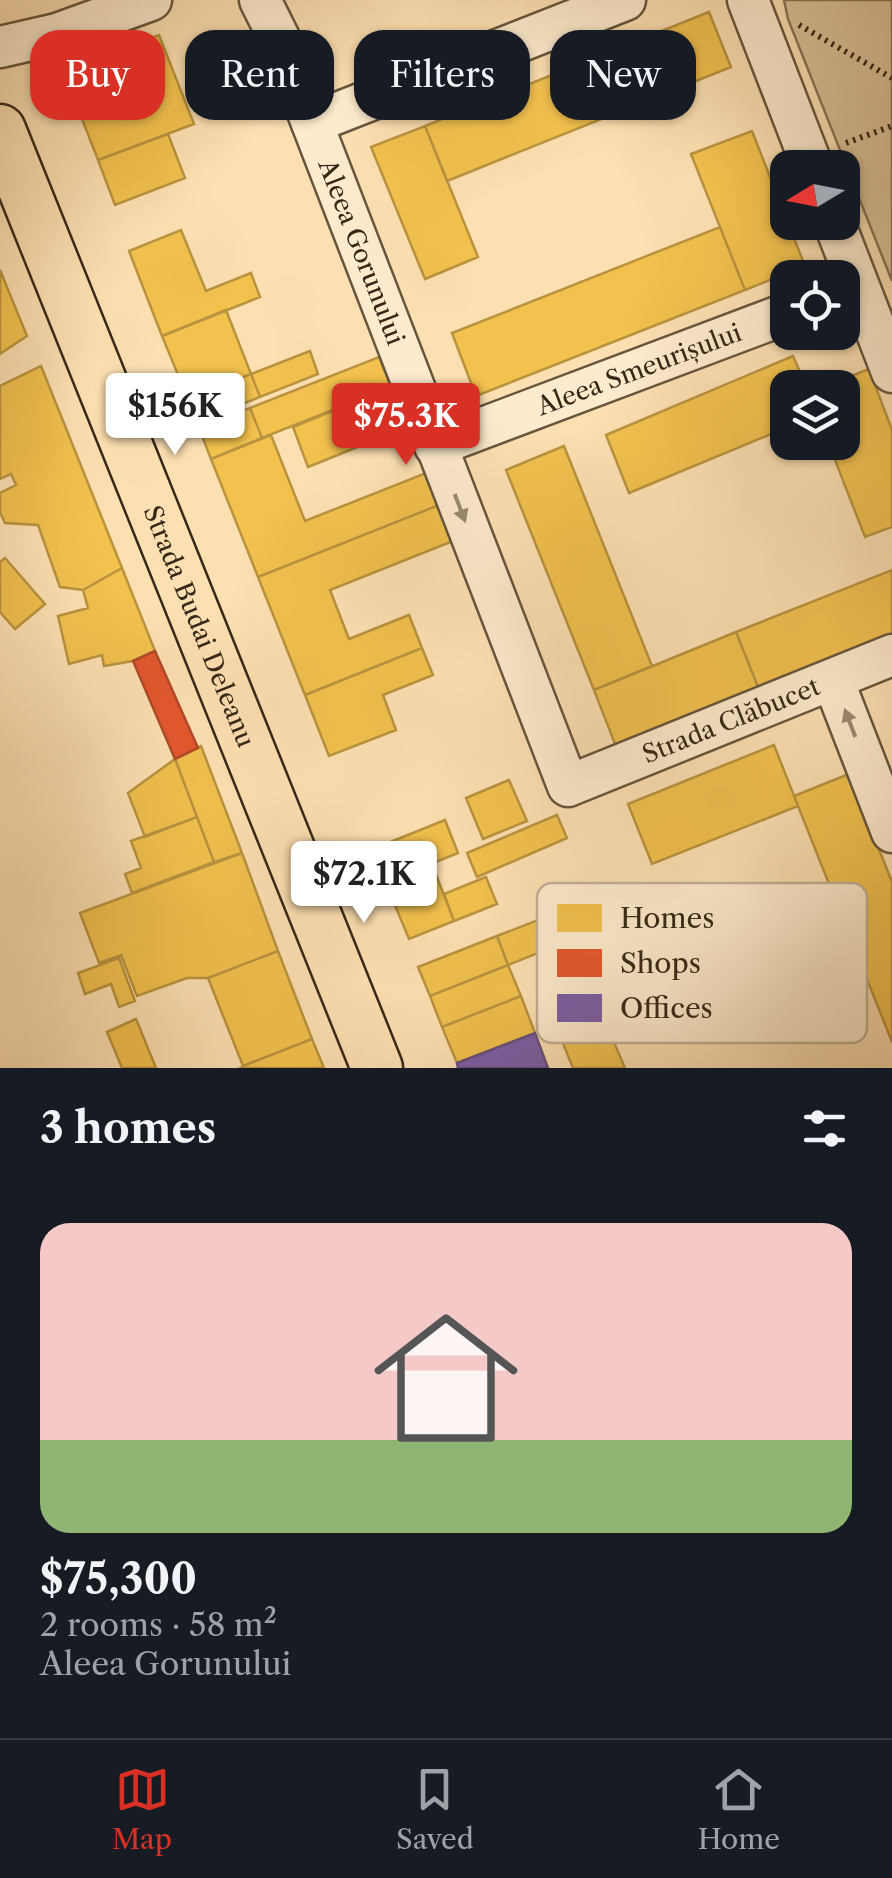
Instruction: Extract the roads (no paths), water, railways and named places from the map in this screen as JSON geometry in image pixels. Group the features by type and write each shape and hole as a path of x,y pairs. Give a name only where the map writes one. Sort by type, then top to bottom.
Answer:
{"main road":[{"name":"Strada Budai Deleanu","path":"0,130 378,1068"}],"street":[{"path":"0,47 57,34 151,0"},
{"name":"Aleea Gorunului","path":"260,0 280,40 568,786"},
{"path":"312,123 625,0"},
{"path":"748,0 806,150"},
{"path":"860,309 892,372"},
{"name":"Aleea Smeurișului","path":"435,446 770,319"},
{"name":"Strada Clăbucet","path":"568,786 892,655"},
{"path":"834,680 892,832"}]}
